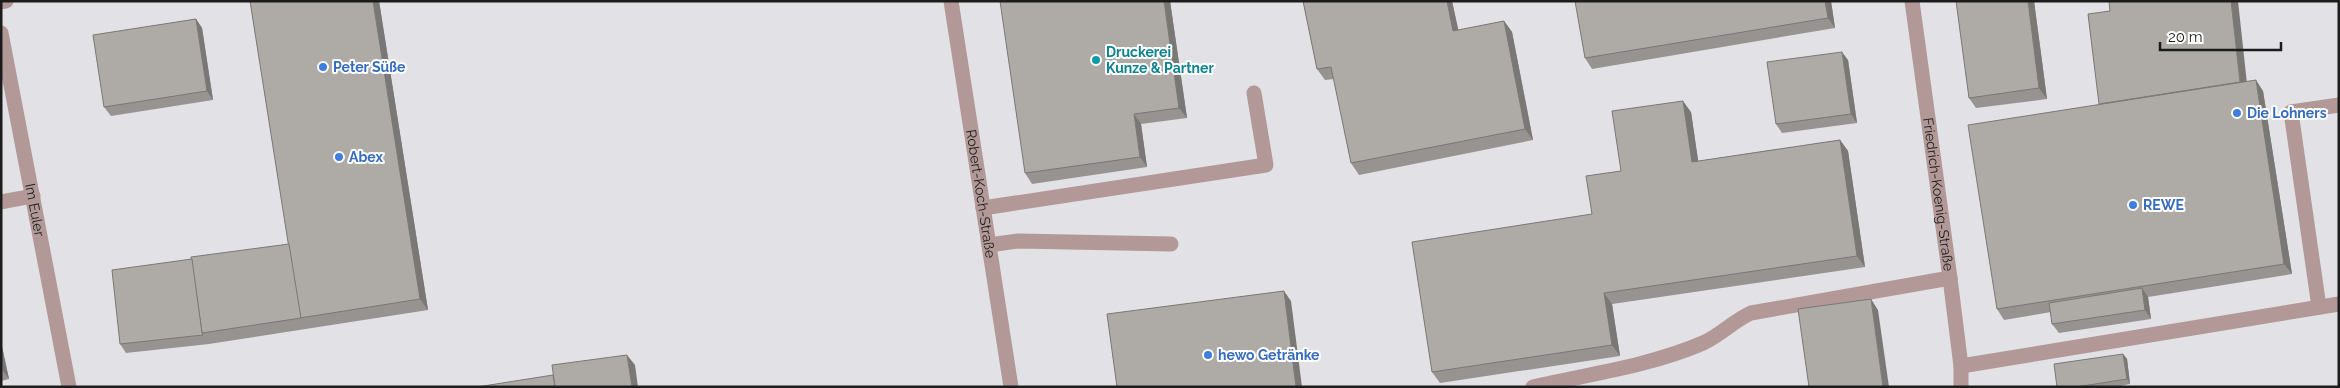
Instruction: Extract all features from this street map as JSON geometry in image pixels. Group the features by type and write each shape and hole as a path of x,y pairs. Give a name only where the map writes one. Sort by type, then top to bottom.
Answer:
{"street":[{"path":"1,2 6,1"},
{"name":"Robert-Koch-Straße","path":"951,1 1011,387"},
{"name":"Friedrich-Koenig-Straße","path":"1912,1 1950,278 1961,366 1961,387"},
{"name":"Im Euler","path":"1,33 69,387"},
{"path":"983,208 1266,165 1254,93"},
{"path":"2319,307 2291,112 2339,105"},
{"path":"1,202 33,196"},
{"path":"989,245 1018,241 1171,244"},
{"path":"1533,387 1668,356 1720,335 1740,318 1751,313 1950,278"},
{"path":"1961,366 2339,304"}],"building":[{"path":"250,1 373,1 420,299 300,318"},
{"name":"Druckerei Kunze & Partner","path":"1000,1 1164,1 1179,108 1134,114 1140,157 1025,173"},
{"path":"1303,1 1447,1 1453,31 1504,21 1525,129 1351,163 1331,67 1317,69"},
{"path":"1575,1 1825,1 1828,18 1585,58"},
{"path":"1956,1 2028,1 2039,88 1969,98"},
{"path":"2109,1 2231,1 2240,82 2099,104 2088,14 2110,11"},
{"path":"196,19 207,91 104,107 93,35"},
{"path":"1842,52 1851,114 1776,124 1767,62"},
{"name":"REWE","path":"2256,80 2284,264 1997,309 1968,125"},
{"path":"1683,101 1692,162 1840,140 1857,256 1604,293 1612,345 1432,372 1412,242 1592,214 1586,176 1621,171 1612,111"},
{"path":"289,244 301,318 202,333 191,257"},
{"path":"192,259 203,335 120,344 112,270"},
{"path":"2142,288 2145,310 2052,324 2049,303"},
{"name":"hewo Getränke","path":"1284,291 1296,387 1117,387 1107,314"},
{"path":"1871,299 1883,387 1809,387 1798,309"},
{"path":"2123,354 2127,379 2076,387 2057,387 2054,364"},
{"path":"627,355 632,387 555,387 552,365"},
{"path":"553,375 555,387 477,387"}],"place":[{"name":"Druckerei Kunze & Partner","path":"1096,60"},
{"name":"Peter Süße","path":"323,67"},
{"name":"Die Lohners","path":"2237,113"},
{"name":"Abex","path":"339,157"},
{"name":"REWE","path":"2133,205"},
{"name":"hewo Getränke","path":"1208,355"}]}
